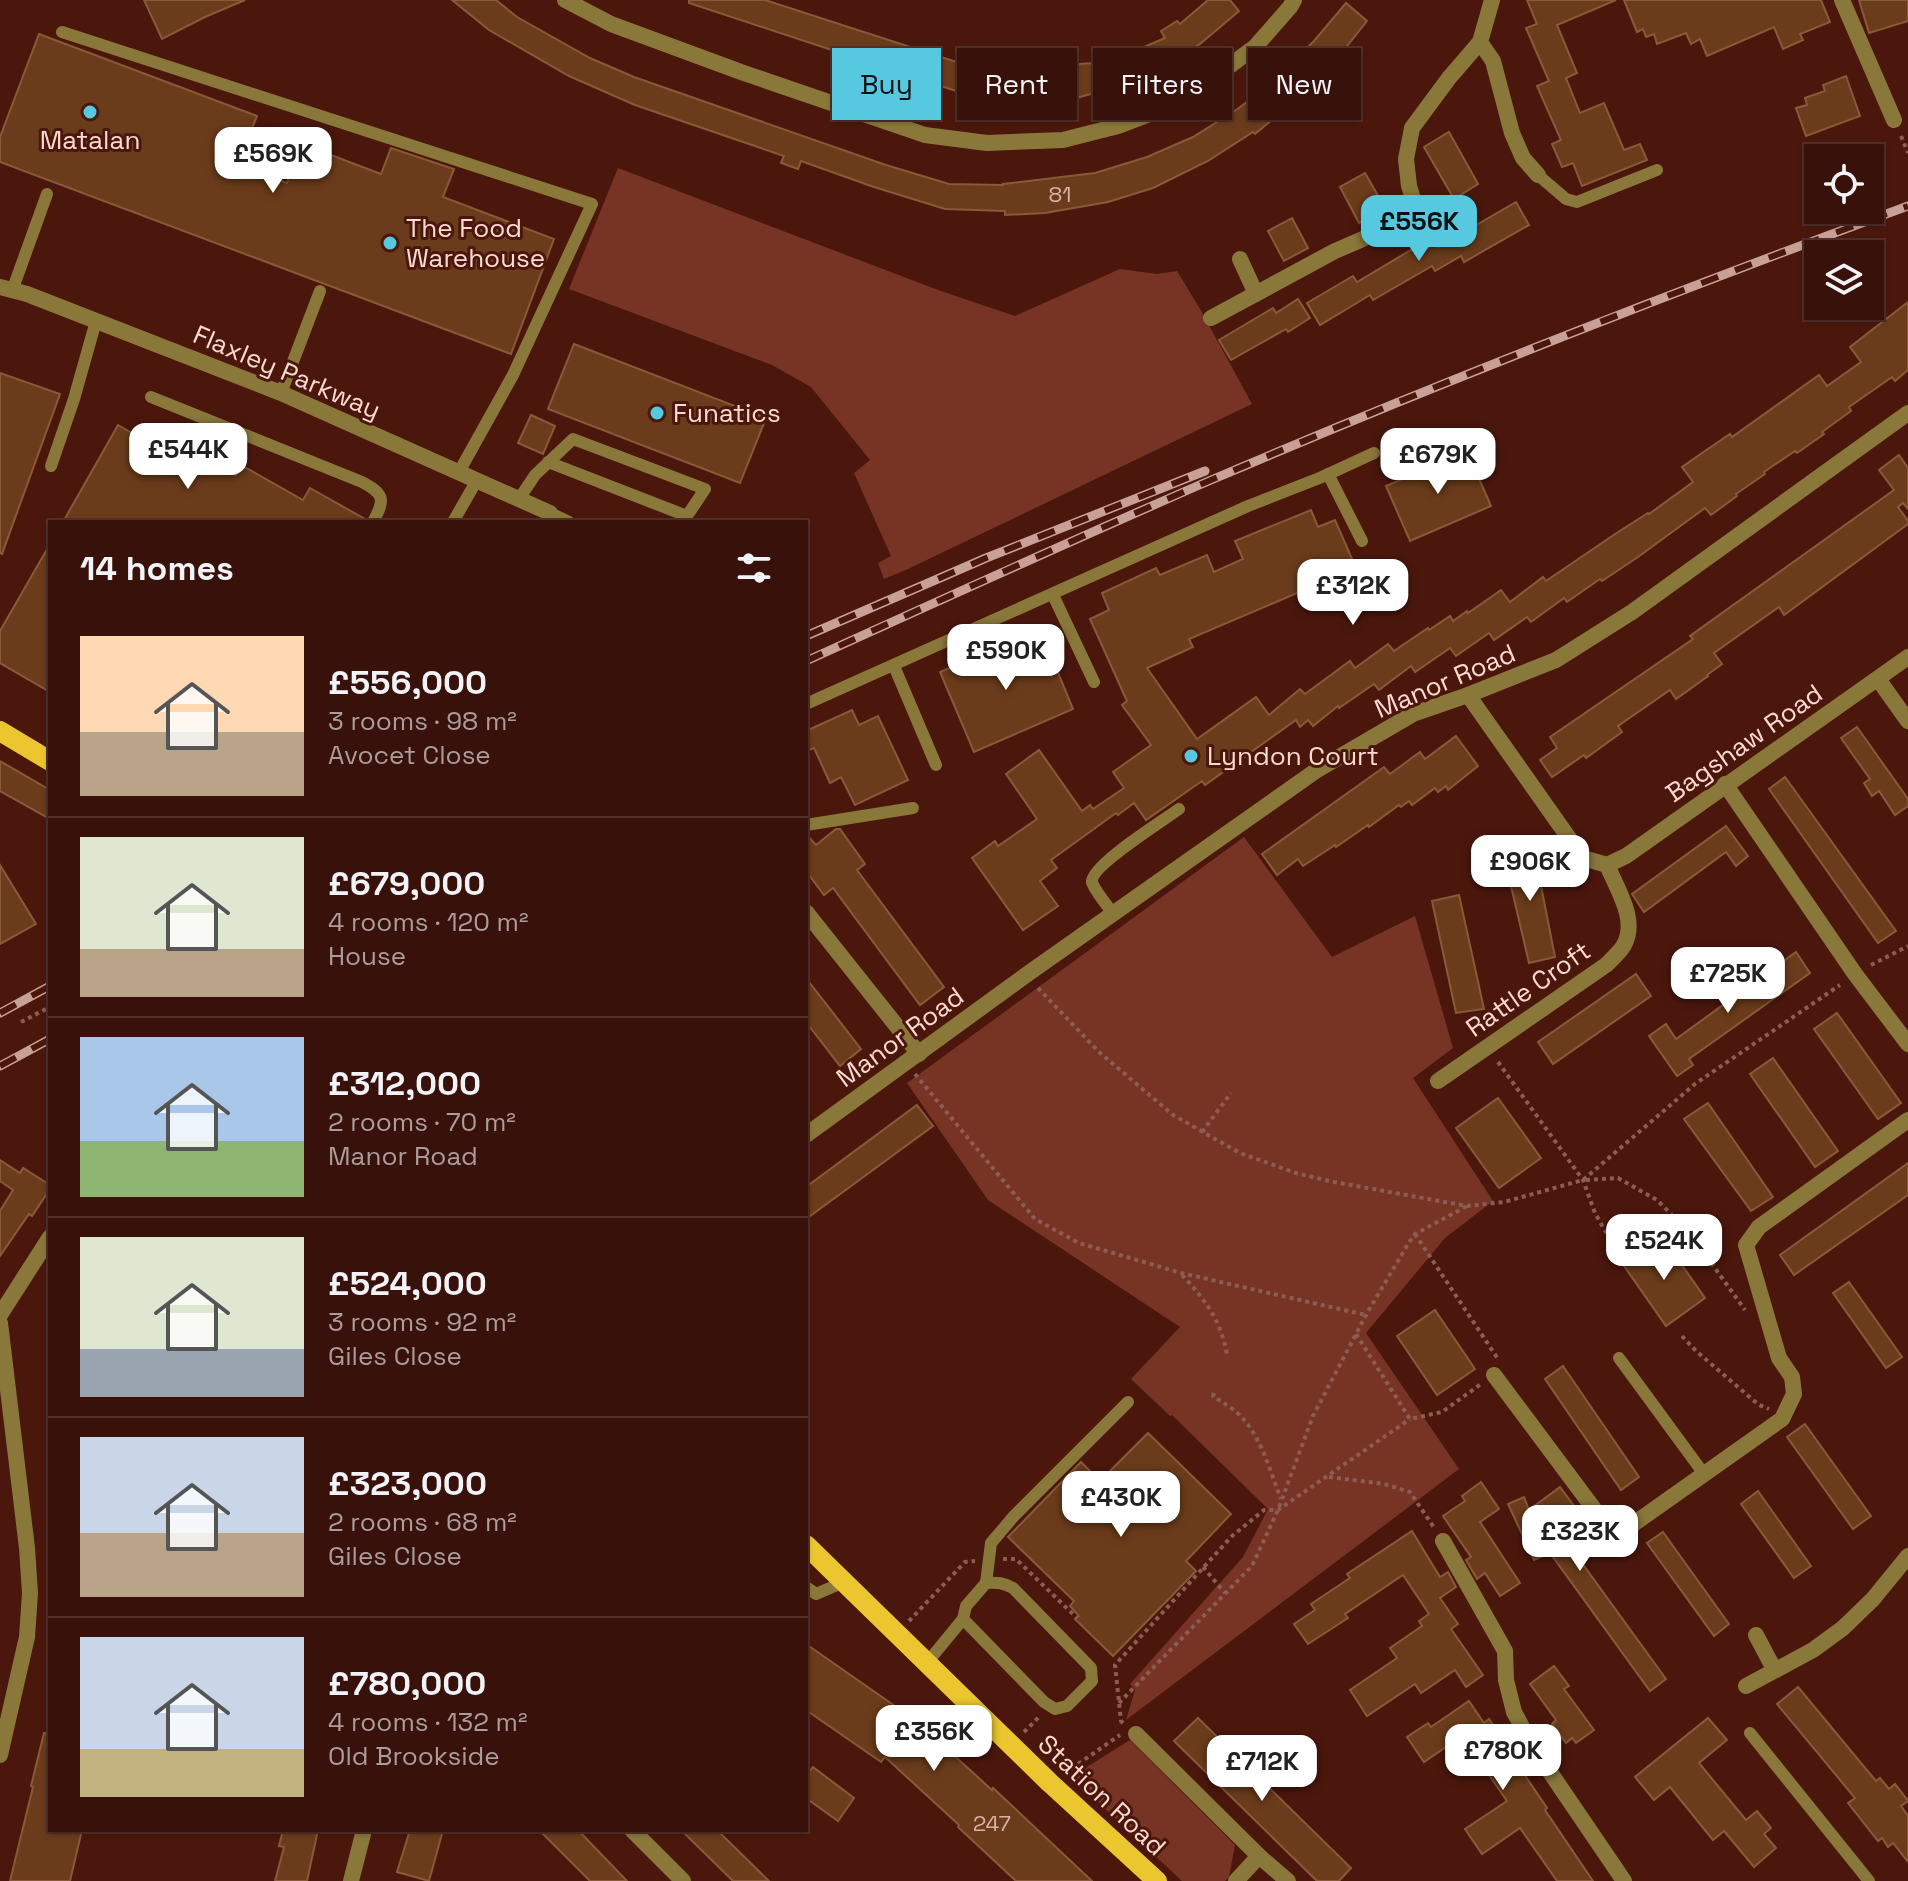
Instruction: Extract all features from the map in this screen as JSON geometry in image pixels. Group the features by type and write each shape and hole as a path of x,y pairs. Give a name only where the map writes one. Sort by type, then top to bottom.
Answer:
{"main road":[{"path":"0,731 48,760"},
{"name":"Station Road","path":"808,1547 1050,1783 1157,1881"}],"street":[{"path":"565,0 640,35 925,135 987,143 1063,140 1118,126 1181,102 1255,47 1294,0"},
{"path":"1418,215 1409,186 1406,159 1412,128 1480,42 1492,0"},
{"path":"1842,0 1894,120"},
{"path":"1480,42 1493,61 1517,145 1523,158 1538,175"},
{"path":"1211,318 1335,251 1418,215 1444,224"},
{"path":"1240,259 1256,294"},
{"name":"Flaxley Parkway","path":"6,289 27,294 281,393 550,513"},
{"name":"Manor Road","path":"808,1134 1317,770 1413,714 1556,660 1632,612 1908,413"},
{"name":"Bagshaw Road","path":"1607,865 1626,856 1908,657"},
{"path":"1878,679 1908,721"},
{"path":"1468,695 1583,858 1607,865"},
{"path":"1725,784 1855,974 1908,1044"},
{"name":"Rattle Croft","path":"1438,1081 1606,965 1623,946 1629,932 1628,913 1607,865"},
{"path":"808,915 912,1059"},
{"path":"1494,1375 1600,1517 1615,1524 1632,1525 1782,1419 1794,1394 1792,1377 1779,1358 1746,1245 1759,1227 1908,1120"},
{"path":"0,1315 48,1240"},
{"path":"0,1323 30,1593 27,1637 0,1755"},
{"path":"1443,1541 1505,1651 1506,1680 1514,1712 1533,1747 1624,1881"},
{"path":"1746,1686 1813,1650 1843,1628 1873,1599 1908,1556"},
{"path":"1756,1635 1774,1669"},
{"path":"1136,1734 1288,1881"},
{"path":"351,1881 363,1832"},
{"path":"634,1832 683,1881"},
{"path":"1236,1881 1259,1856"}],"lane":[{"path":"62,32 592,204 513,375 459,472"},
{"path":"1538,175 1566,199 1577,202 1657,170"},
{"path":"6,289 47,194"},
{"path":"281,393 320,291"},
{"path":"51,466 96,321"},
{"path":"151,397 370,486 377,490 382,499 374,520"},
{"path":"519,499 535,475 548,462 573,439 705,489 687,516 548,462"},
{"path":"808,703 1248,506 1374,453"},
{"path":"1328,474 1362,541"},
{"path":"454,520 477,480"},
{"path":"550,513 565,520"},
{"path":"1053,595 1094,682"},
{"path":"894,666 936,765"},
{"path":"808,825 913,808"},
{"path":"1113,914 1093,885 1094,874 1108,860 1179,809"},
{"path":"1619,1358 1704,1474"},
{"path":"926,1664 963,1619 966,1606 986,1583 991,1543 1128,1402"},
{"path":"808,1588 816,1594 844,1582"},
{"path":"963,1619 1044,1702 1055,1709 1067,1706 1092,1681 1091,1668 1013,1588 1004,1583 986,1583"},
{"path":"1750,1733 1869,1881"}],"path":[{"path":"1583,1180 1695,1084 1855,974 1908,946"},
{"path":"1026,975 1099,1052 1173,1115 1240,1153 1296,1173 1467,1206 1504,1202 1583,1180 1618,1178 1657,1200 1689,1232 1752,1320"},
{"path":"21,1022 48,1008"},
{"path":"1488,1047 1583,1180 1595,1213 1627,1263"},
{"path":"912,1059 1035,1219 1079,1243 1181,1273 1366,1315"},
{"path":"1202,1132 1231,1093"},
{"path":"1119,1703 1252,1566 1278,1510 1313,1416 1366,1315 1415,1234 1467,1206"},
{"path":"1050,1783 1129,1729 1121,1721 1115,1665 1232,1536 1264,1510 1278,1510 1410,1419 1442,1412 1494,1375 1499,1361 1415,1234"},
{"path":"1181,1273 1211,1310 1227,1355"},
{"path":"1356,1334 1410,1419"},
{"path":"1682,1336 1759,1405 1784,1415"},
{"path":"1214,1393 1213,1396 1236,1411 1249,1427 1260,1446 1281,1501"},
{"path":"1326,1477 1384,1484 1410,1492 1443,1541"},
{"path":"1203,1567 1225,1593"},
{"path":"1115,1654 1121,1659"},
{"path":"1012,1746 1044,1711"}],"shaded area":[{"path":"618,168 938,290 1015,316 1120,269 1157,274 1177,271 1252,404 884,579 878,563 891,556 854,473 870,460 811,387 772,365 569,289"},
{"path":"1244,837 1332,957 1415,916 1453,1048 1413,1078 1493,1201 1445,1238 1366,1333 1459,1469 1126,1720 1135,1690 1130,1684 1243,1557 1268,1509 1131,1379 1180,1327 988,1200 907,1083"},
{"path":"1130,1740 1235,1845 1229,1877 1225,1881 1182,1881 1071,1777"}],"building":[{"path":"144,0 245,0 162,39"},
{"path":"452,0 496,0 517,17 590,58 634,77 949,184 1003,185 1095,173 1147,157 1193,137 1220,120 1232,120 1232,112 1248,101 1248,120 1272,120 1255,134 1253,132 1208,161 1153,188 1108,202 1045,213 1005,215 1005,211 945,209 801,161 798,169 781,163 784,156 635,105 569,76 489,30"},
{"path":"689,0 765,0 913,48 832,50 689,3"},
{"path":"1208,0 1230,0 1239,11 1193,48 1142,48 1165,38 1161,31 1177,21 1180,24"},
{"path":"1527,0 1616,0 1557,25 1577,73 1566,78 1580,113 1604,103 1624,150 1640,144 1647,160 1582,186 1573,163 1562,167 1552,144 1561,140 1537,86 1549,81 1526,28 1537,24"},
{"path":"1624,0 1821,0 1830,22 1800,34 1803,40 1783,49 1774,27 1707,56 1700,39 1691,44 1686,33 1657,44 1654,34 1646,37 1643,29 1637,32"},
{"path":"1859,0 1908,0 1908,21 1869,33"},
{"path":"1346,3 1367,21 1346,48 1307,48"},
{"path":"39,34 257,116 238,164 287,183 302,144 381,174 391,148 454,169 443,197 554,239 511,354 0,162 0,137"},
{"path":"941,57 957,62 956,91 941,86"},
{"path":"1093,63 1093,93 1077,98 1077,64"},
{"path":"1846,76 1860,116 1806,136 1796,108 1807,105 1805,98 1825,91 1823,85"},
{"path":"1449,132 1478,184 1454,199 1424,147"},
{"path":"1365,173 1385,208 1359,223 1340,187"},
{"path":"1516,202 1529,225 1464,262 1461,256 1435,271 1432,266 1373,300 1370,295 1320,325 1307,303 1353,276 1357,282 1421,244 1424,250 1436,243 1438,247"},
{"path":"1292,218 1308,248 1284,261 1268,231"},
{"path":"1298,299 1310,318 1231,360 1219,340 1273,308 1276,313"},
{"path":"1908,302 1908,370 1895,381 1892,377 1849,407 1851,411 1822,432 1824,434 1764,472 1711,515 1705,508 1602,581 1600,579 1567,602 1564,598 1531,622 1527,617 1494,640 1489,633 1456,656 1450,648 1415,672 1411,666 1379,690 1374,684 1338,706 1313,726 1308,720 1300,727 1296,720 1205,785 1202,781 1146,820 1134,803 1118,815 1116,813 1051,860 1057,868 1040,881 1058,906 1023,930 972,858 995,841 998,846 1037,819 1006,774 1039,750 1082,811 1090,805 1093,809 1124,788 1113,772 1151,745 1122,705 1127,701 1090,619 1109,610 1102,593 1156,568 1160,575 1207,555 1214,572 1243,559 1235,541 1311,510 1318,527 1335,520 1356,568 1189,639 1193,647 1147,668 1197,739 1256,697 1269,715 1300,689 1305,694 1350,661 1355,668 1388,644 1394,651 1450,616 1453,621 1468,613 1501,590 1510,602 1543,577 1546,581 1693,482 1682,467 1702,453 1730,434 1732,437 1819,375 1827,386 1861,362 1850,347"},
{"name":"Funatics","path":"574,344 766,418 740,483 548,409"},
{"path":"0,373 60,394 2,554 0,553"},
{"path":"531,415 555,426 543,454 518,443"},
{"path":"118,425 183,462 190,449 236,475 241,465 303,500 310,488 365,519 365,520 64,520"},
{"path":"1467,451 1491,506 1410,541 1386,486"},
{"path":"1899,455 1908,468 1908,509 1903,503 1898,507 1908,524 1784,615 1779,607 1714,653 1722,664 1676,699 1670,690 1618,726 1622,732 1586,758 1584,755 1552,777 1540,760 1557,748 1550,737 1693,639 1690,636 1894,490 1879,470"},
{"path":"48,547 48,691 0,663 0,631"},
{"path":"1019,638 1025,652 1046,643 1073,709 974,752 940,672"},
{"path":"852,710 859,725 878,716 908,780 855,805 841,777 830,783 814,748 808,750 808,730"},
{"path":"1857,727 1908,799 1908,806 1895,815 1879,791 1872,796 1864,783 1870,779 1841,738"},
{"path":"1456,736 1478,766 1448,790 1446,786 1438,792 1435,788 1412,805 1409,801 1401,807 1399,805 1369,827 1303,866 1298,859 1277,875 1262,854 1384,767 1390,774 1420,752 1425,759"},
{"path":"0,761 48,789 48,818 0,791"},
{"path":"1785,777 1896,931 1878,943 1769,789"},
{"path":"1726,826 1748,856 1736,866 1726,852 1644,912 1632,894"},
{"path":"840,829 865,864 857,870 944,987 920,1005 833,888 824,895 808,874 808,836 816,845"},
{"path":"1533,845 1555,957 1529,963 1503,852"},
{"path":"0,865 36,924 0,944"},
{"path":"1459,895 1484,1009 1456,1013 1432,901"},
{"path":"1796,952 1810,973 1689,1059 1693,1065 1677,1076 1649,1036 1666,1024 1676,1039"},
{"path":"1636,974 1651,996 1553,1064 1538,1042"},
{"path":"808,981 861,1049 840,1066 808,1025"},
{"path":"1837,1013 1901,1103 1878,1119 1814,1029"},
{"path":"1773,1058 1838,1151 1815,1167 1750,1074"},
{"path":"1498,1098 1541,1158 1499,1188 1456,1128"},
{"path":"1708,1103 1773,1197 1751,1211 1684,1119"},
{"path":"917,1105 933,1126 808,1218 808,1186"},
{"path":"0,1160 20,1173 23,1168 48,1184 48,1192 0,1256 0,1211 13,1190 0,1181"},
{"path":"1908,1163 1908,1195 1794,1275 1780,1255"},
{"path":"1663,1238 1705,1298 1666,1326 1624,1266"},
{"path":"1849,1282 1902,1357 1886,1368 1833,1293"},
{"path":"1435,1310 1475,1369 1437,1395 1397,1336"},
{"path":"1563,1366 1639,1477 1621,1490 1545,1379"},
{"path":"1805,1424 1871,1516 1853,1529 1787,1437"},
{"path":"1148,1433 1231,1514 1186,1561 1196,1571 1113,1656 1075,1619 1079,1616 1070,1606 1074,1601 1008,1537 1081,1462 1100,1481"},
{"path":"1481,1482 1499,1509 1480,1522 1520,1583 1500,1596 1485,1573 1477,1579 1466,1560 1471,1557 1443,1516 1465,1501 1462,1496"},
{"path":"1560,1487 1583,1518 1561,1534 1666,1679 1650,1691 1550,1553 1534,1560 1508,1504 1524,1497 1529,1510"},
{"path":"1758,1491 1811,1566 1794,1578 1741,1504"},
{"path":"1412,1531 1440,1577 1448,1572 1456,1587 1440,1598 1458,1624 1451,1629 1483,1675 1466,1687 1455,1670 1421,1693 1415,1684 1367,1716 1350,1690 1397,1658 1390,1648 1422,1626 1419,1621 1429,1614 1403,1575 1345,1614 1348,1618 1308,1644 1294,1624 1315,1610 1311,1604 1350,1578 1347,1574"},
{"path":"1663,1532 1729,1624 1714,1636 1647,1543"},
{"path":"808,1645 915,1720 1092,1881 1016,1881 885,1757 881,1762 808,1711"},
{"path":"1554,1666 1569,1686 1564,1689 1594,1730 1576,1743 1572,1738 1566,1743 1552,1724 1556,1720 1530,1684"},
{"path":"1798,1687 1876,1781 1880,1778 1889,1789 1895,1784 1908,1801 1901,1806 1908,1816 1908,1862 1893,1843 1888,1847 1882,1838 1878,1841 1848,1803 1855,1798 1777,1704"},
{"path":"1469,1701 1484,1723 1489,1719 1503,1739 1547,1808 1545,1810 1593,1881 1557,1881 1520,1828 1482,1854 1465,1829 1507,1801 1462,1736 1424,1762 1407,1737 1428,1723 1431,1727"},
{"path":"1198,1718 1351,1868 1339,1881 1317,1881 1174,1741"},
{"path":"1708,1718 1727,1740 1699,1763 1746,1820 1757,1811 1771,1828 1764,1834 1776,1848 1754,1867 1724,1831 1713,1840 1670,1787 1654,1800 1635,1777"},
{"path":"44,1733 48,1734 48,1832 82,1832 70,1881 10,1881"},
{"path":"813,1767 854,1798 838,1821 808,1799 808,1773"},
{"path":"282,1832 318,1832 307,1881 275,1881 284,1847 279,1846"},
{"path":"409,1832 442,1832 429,1881 397,1872"},
{"path":"541,1832 580,1832 627,1881 590,1881"},
{"path":"683,1832 719,1832 769,1881 733,1881"}],"railway":[{"path":"808,660 1291,446 1554,340 1908,206"},
{"path":"808,635 986,558 1205,471"},
{"path":"0,1013 48,987"},
{"path":"0,1066 48,1040"}],"place":[{"name":"Matalan","path":"90,112"},
{"name":"The Food Warehouse","path":"390,243"},
{"name":"Funatics","path":"657,413"},
{"name":"Lyndon Court","path":"1191,756"}]}
